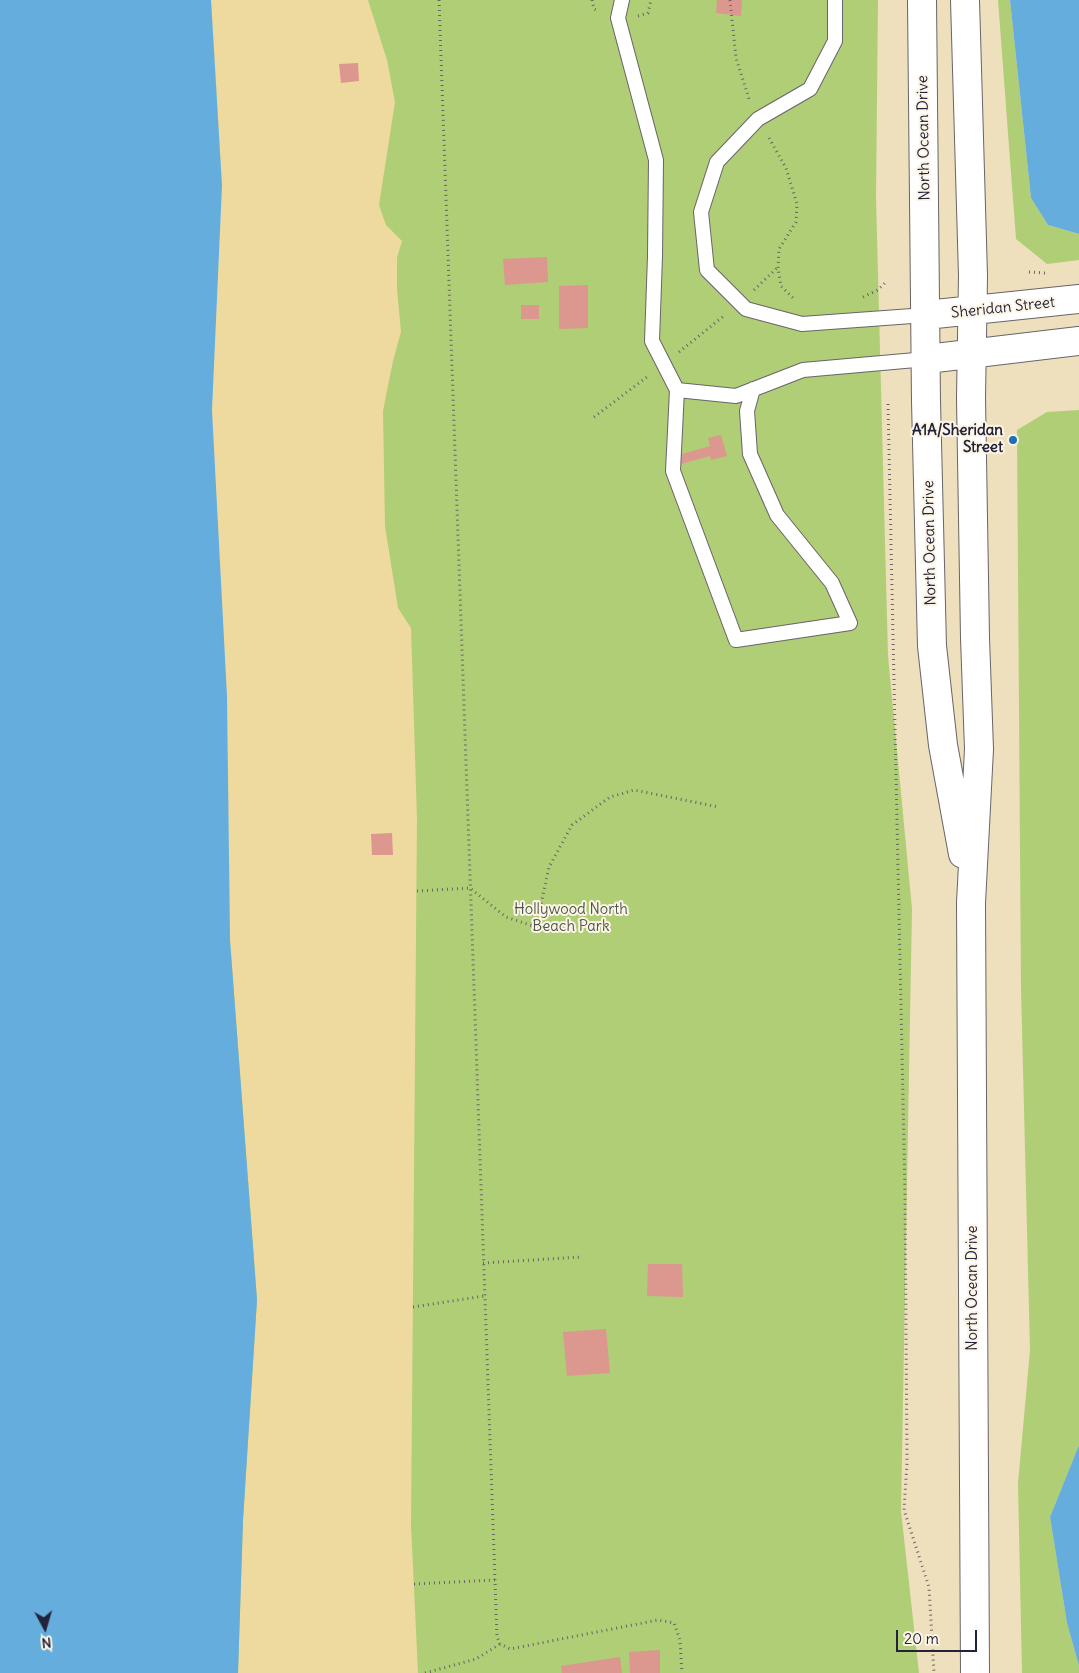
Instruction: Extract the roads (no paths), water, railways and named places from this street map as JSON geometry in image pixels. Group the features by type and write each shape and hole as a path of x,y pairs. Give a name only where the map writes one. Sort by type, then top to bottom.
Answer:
{"main road":[{"name":"North Ocean Drive","path":"922,0 932,646 943,745 971,903"},
{"name":"North Ocean Drive","path":"965,0 973,276 971,355 975,638 979,749 971,903 975,1673"},
{"name":"Sheridan Street","path":"926,315 1079,299"},
{"path":"927,359 1079,341"}],"lane":[{"path":"622,0 618,18 656,160 652,341 677,390 673,472 736,640 850,623 832,583 776,515 750,454 747,411 754,389"},
{"path":"836,0 835,41 810,89 758,120 717,162 700,212 707,270 746,309 802,324 926,315"},
{"path":"677,390 736,396 803,370 927,359"}],"water":[{"path":"0,0 211,0 222,186 212,410 227,696 230,940 257,1300 243,1520 238,1673 0,1673"},
{"path":"1010,0 1079,0 1079,234 1048,225 1031,198"},
{"path":"1079,1445 1079,1666 1067,1623 1050,1517"}],"place":[{"name":"A1A/Sheridan Street","path":"1013,440"}],"park label":[{"name":"Hollywood North Beach Park","path":"571,918"}]}
